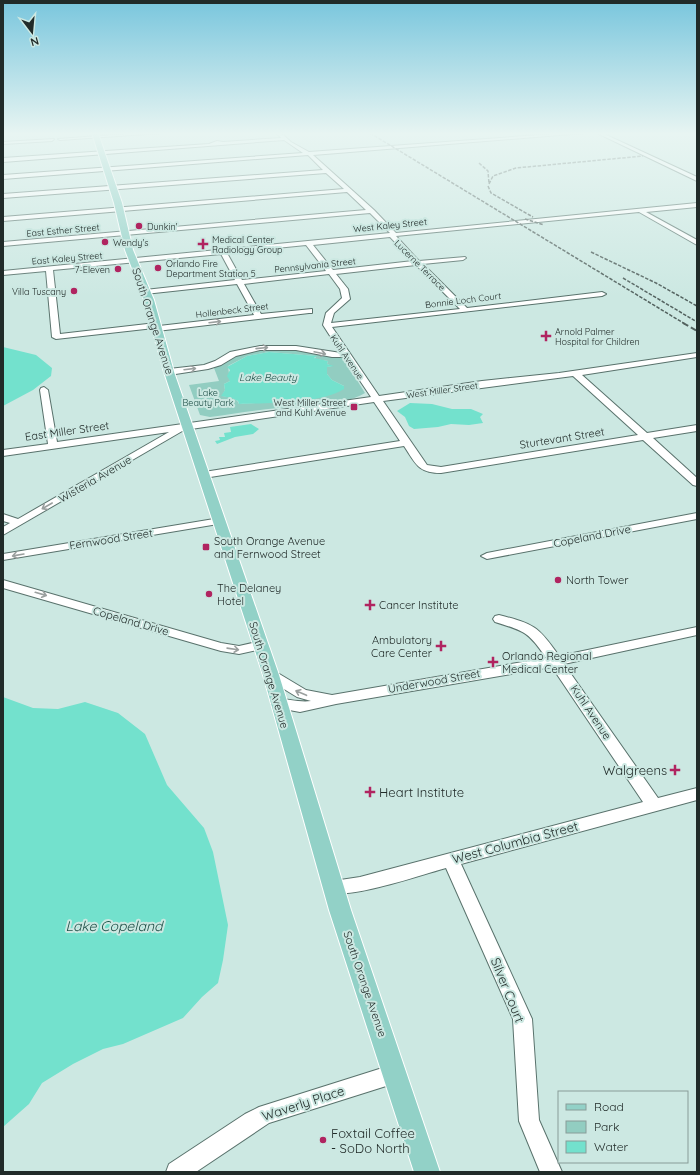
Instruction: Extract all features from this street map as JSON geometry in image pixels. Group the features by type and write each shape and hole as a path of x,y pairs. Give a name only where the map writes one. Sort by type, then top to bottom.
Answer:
{"main road":[{"name":"South Orange Avenue","path":"112,188 169,372 271,675 333,887 427,1172"}],"street":[{"path":"3,196 112,188"},
{"name":"Lucerne Terrace","path":"345,188 393,231 393,238 465,310"},
{"path":"3,219 347,190"},
{"name":"West Kaley Street","path":"134,261 392,234 697,205"},
{"path":"639,210 697,243"},
{"name":"East Esther Street","path":"3,244 372,211"},
{"name":"Kuhl Avenue","path":"308,243 344,289 346,299 330,312 327,319 327,325 345,355 406,444 423,467 430,470"},
{"path":"223,252 259,317"},
{"name":"Pennsylvania Street","path":"145,292 462,258"},
{"name":"East Kaley Street","path":"3,274 134,261"},
{"name":"Hollenbeck Street","path":"49,269 56,337 309,311"},
{"name":"Bonnie Loch Court","path":"327,325 602,294"},
{"path":"169,372 210,366 232,354 260,348 296,348 332,355 345,355"},
{"name":"West Miller Street","path":"188,426 697,355"},
{"path":"685,357 697,364"},
{"path":"575,373 697,483"},
{"path":"44,390 53,446"},
{"name":"East Miller Street","path":"3,452 188,426"},
{"name":"Wisteria Avenue","path":"3,532 188,426"},
{"name":"Sturtevant Street","path":"430,470 441,470 697,428"},
{"path":"142,433 158,435 160,442"},
{"path":"204,475 406,444"},
{"name":"Copeland Drive","path":"487,556 697,516"},
{"path":"3,517 19,523"},
{"name":"Fernwood Street","path":"3,557 220,521"},
{"name":"Copeland Drive","path":"3,584 221,646 239,650 261,645"},
{"name":"Kuhl Avenue","path":"499,619 518,624 530,630 540,639 654,805"},
{"name":"Underwood Street","path":"278,703 291,708 306,708 335,699 555,660 697,631"},
{"name":"Underwood Street","path":"271,675 302,694 318,698 335,699"},
{"name":"West Columbia Street","path":"333,887 360,884 697,794"},
{"name":"Silver Court","path":"452,860 522,1019 529,1121 551,1172"},
{"name":"Waverly Place","path":"178,1172 252,1121 266,1114 395,1074"}],"green space":[{"name":"Lake Beauty Park","path":"271,349 291,350 343,358 365,393 356,398 323,405 269,409 210,417 200,415 189,385 219,381 214,368 243,353","holes":["269,352 316,356 315,359 328,361 327,364 332,366 327,367 327,374 332,380 344,386 306,400 239,404 234,399 222,396 225,390 224,384 230,381 228,366 247,356"]}],"water":[{"path":"3,347 36,355 52,368 51,376 33,390 3,406"},
{"name":"Lake Beauty","path":"269,352 317,356 314,358 328,361 327,364 334,366 327,367 327,374 332,380 344,386 344,389 322,398 279,403 239,404 238,401 232,398 221,396 225,390 224,384 230,381 227,376 230,370 227,367 247,356"},
{"path":"410,403 432,404 452,409 471,409 483,414 480,417 483,423 469,425 451,424 438,427 414,429 409,426 405,417 397,411"},
{"path":"251,424 259,429 253,434 235,437 217,444 215,441 220,440 219,437 225,437 224,433 231,432 230,427"},
{"name":"Lake Copeland","path":"3,697 33,708 58,709 85,702 118,713 145,734 167,785 204,828 213,852 228,925 218,983 202,997 183,1018 123,1044 103,1049 73,1064 42,1083 29,1104 3,1127"}],"railway":[{"path":"460,188 685,324"},
{"path":"489,188 491,193 533,217"},
{"path":"525,219 544,225"},
{"path":"591,252 656,283 697,306"},
{"path":"623,278 697,322"},
{"path":"683,323 697,331"}],"place":[{"name":"Dunkin'","path":"139,226"},
{"name":"Wendy's","path":"105,242"},
{"name":"Medical Center Radiology Group","path":"203,244"},
{"name":"Orlando Fire Department Station 5","path":"158,268"},
{"name":"7-Eleven","path":"118,269"},
{"name":"Villa Tuscany","path":"74,291"},
{"name":"Arnold Palmer Hospital for Children","path":"546,336"},
{"name":"West Miller Street and Kuhl Avenue","path":"354,407"},
{"name":"South Orange Avenue and Fernwood Street","path":"206,547"},
{"name":"North Tower","path":"558,580"},
{"name":"The Delaney Hotel","path":"209,594"},
{"name":"Cancer Institute","path":"370,605"},
{"name":"Ambulatory Care Center","path":"441,646"},
{"name":"Orlando Regional Medical Center","path":"493,662"},
{"name":"Walgreens","path":"675,770"},
{"name":"Heart Institute","path":"370,792"},
{"name":"Foxtail Coffee - SoDo North","path":"323,1140"}]}
